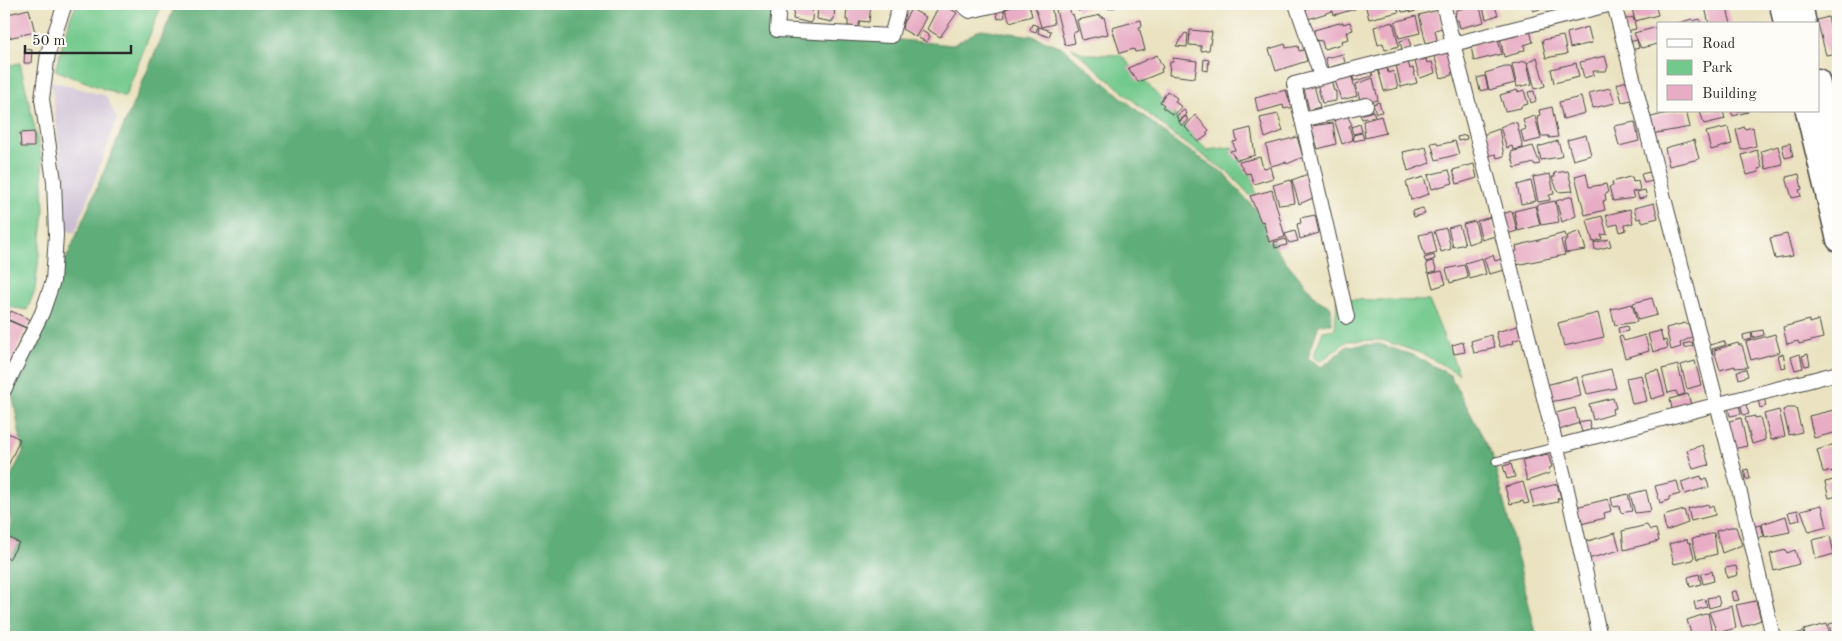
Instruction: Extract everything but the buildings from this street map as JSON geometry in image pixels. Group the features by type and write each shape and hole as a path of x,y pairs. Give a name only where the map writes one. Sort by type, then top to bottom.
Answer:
{"highway":[{"path":"1780,4 1784,22"},
{"path":"1801,4 1805,22"},
{"path":"1820,89 1838,167"},
{"path":"1807,112 1838,240"}],"street":[{"path":"4,390 42,313 53,281 56,235 54,181 42,99 48,53 65,4"},
{"path":"780,4 777,30 891,36 900,4"},
{"path":"961,4 970,12 1000,4"},
{"path":"1296,4 1321,76"},
{"path":"1443,4 1555,447 1564,476 1600,637"},
{"path":"1347,317 1294,84 1453,42 1613,4 1715,406 1740,497 1773,637"},
{"path":"1302,120 1366,105"},
{"path":"1555,447 1838,373"}],"lane":[{"path":"1496,461 1555,447"}],"shaded area":[{"path":"51,81 106,96 117,119 75,233 65,230 62,169"}],"green space":[{"path":"77,4 162,4 125,97 55,70 71,16"},
{"path":"176,4 775,4 774,28 953,45 981,29 1033,36 1062,47 1170,138 1222,172 1260,214 1278,252 1318,300 1331,307 1332,324 1319,324 1308,358 1322,367 1347,346 1379,344 1415,356 1450,375 1492,454 1537,637 4,637 4,533 12,526 4,490 23,452 11,387"},
{"path":"1071,47 1085,54 1121,55 1207,150 1232,147 1250,167 1258,204 1229,173 1173,135"},
{"path":"20,63 42,160 44,212 35,290 27,310 4,306 4,112 7,111 4,99 4,66"},
{"path":"1337,299 1429,301 1459,374 1423,354 1382,340 1347,341 1321,361 1313,357 1323,331 1335,329"}]}
